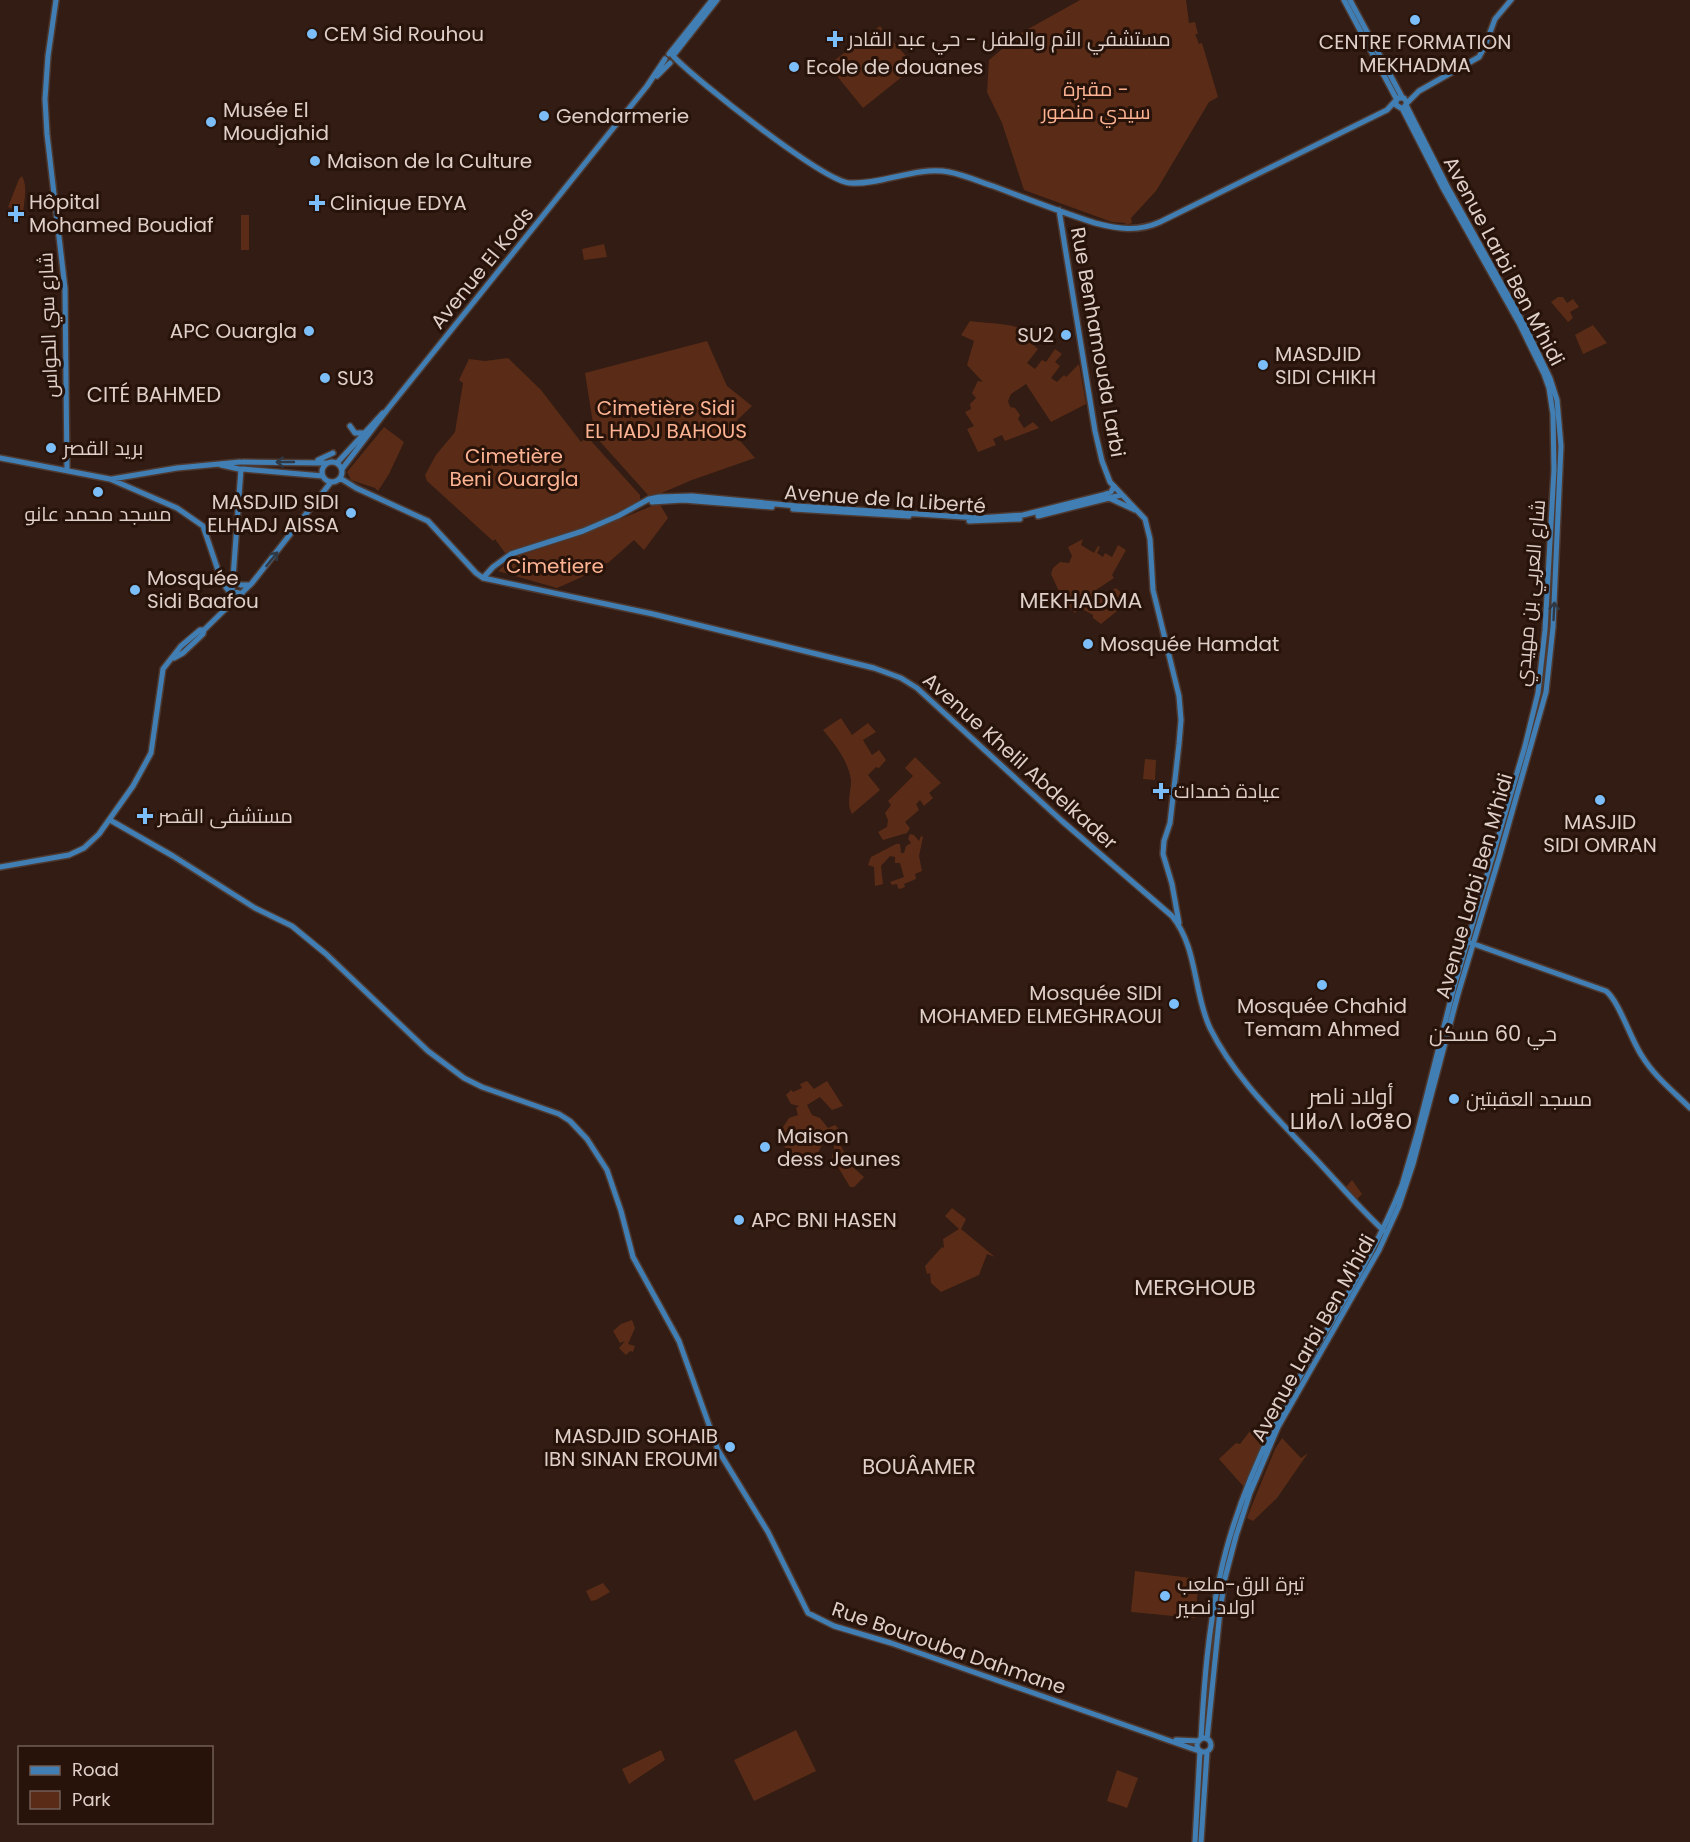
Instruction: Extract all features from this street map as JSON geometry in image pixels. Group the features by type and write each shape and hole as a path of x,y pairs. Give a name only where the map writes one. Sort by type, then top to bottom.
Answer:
{"street":[{"name":"شارع سي الحواس","path":"56,0 47,63 45,99 65,288 67,470"},
{"name":"Avenue El Kods","path":"670,59 712,0"},
{"name":"Avenue El Kods","path":"342,469 717,0"},
{"path":"1344,0 1402,103"},
{"path":"1350,0 1402,103"},
{"path":"670,59 816,167 842,181 860,182 912,173 943,171 968,177 1107,226 1144,229 1402,103 1479,57 1495,19 1511,0"},
{"name":"شارع العربي بن مهيدي","path":"1402,103 1544,374 1550,396 1554,456 1545,630 1538,693 1446,1028"},
{"name":"Avenue Larbi Ben M'hidi","path":"1457,208 1510,297 1550,378 1558,409 1561,446 1553,619 1546,692 1470,943"},
{"name":"Rue Benhamouda Larbi","path":"1059,210 1095,431 1106,472 1121,495 1145,519 1148,529 1153,590 1170,654 1181,710 1170,823 1164,841 1163,854 1172,884 1179,925"},
{"path":"110,479 213,464 337,463 387,410"},
{"path":"350,426 355,433 364,433"},
{"path":"312,462 324,459 333,453"},
{"path":"0,458 110,479 177,508 201,524 222,582 232,592 242,594"},
{"path":"241,469 246,466 242,462"},
{"path":"320,494 324,477 323,468 328,463"},
{"path":"337,463 342,469 340,478"},
{"path":"213,464 324,477 331,482"},
{"path":"233,602 241,469"},
{"path":"0,867 76,853 92,842 133,786 151,753 162,673 172,659 183,653 242,594 288,539 320,494 331,482 340,478"},
{"path":"340,478 356,488 428,521 483,578"},
{"name":"Avenue de la Liberté","path":"483,578 491,568 511,554 583,531 649,499 682,495 797,506 979,518 1023,515 1047,510 1106,494 1111,492 1114,486"},
{"name":"Avenue de la Liberté","path":"645,502 683,500 978,522 1023,519 1121,495"},
{"path":"1109,498 1136,510"},
{"name":"Avenue Khelil Abdelkader","path":"483,578 653,614 874,668 901,678 928,698 1062,821 1162,906 1179,925 1190,953 1205,1016 1219,1046 1273,1114 1385,1232"},
{"path":"234,581 241,585 250,585"},
{"path":"1534,705 1542,707"},
{"name":"Rue Bourouba Dahmane","path":"110,820 173,855 255,909 292,926 326,954 428,1051 464,1078 482,1087 559,1114 570,1121 587,1139 610,1176 636,1263 679,1341 691,1369 718,1450 768,1532 808,1613 834,1626 891,1642 1207,1752"},
{"path":"1470,943 1606,991 1612,996 1643,1059 1690,1108"},
{"name":"Avenue Larbi Ben M'hidi","path":"1202,1740 1223,1589 1236,1536 1250,1493 1278,1427 1385,1232 1413,1164 1446,1028"},
{"path":"1195,1842 1200,1751 1197,1746 1202,1740"},
{"path":"1174,1741 1202,1740 1211,1746 1207,1752 1201,1842"}],"green space":[{"name":"مقبرة - سيدي منصور","path":"1080,0 1186,0 1189,23 1195,22 1198,34 1195,34 1199,44 1202,43 1218,97 1209,102 1156,191 1131,218 1132,223 1126,225 1024,190 1002,123 987,92 989,60 1021,33"},
{"path":"880,26 912,63 913,68 863,108 828,65"},
{"path":"22,176 25,189 23,213 8,207"},
{"path":"241,215 249,215 249,250 241,250"},
{"path":"604,244 607,257 584,260 582,249"},
{"path":"1558,297 1563,297 1567,303 1573,299 1579,307 1570,312 1573,318 1568,322 1551,302"},
{"path":"970,321 1003,324 1028,331 1034,336 1030,342 1038,349 1027,363 1035,369 1042,360 1046,362 1055,349 1062,354 1055,362 1060,366 1051,378 1057,382 1064,375 1066,377 1079,364 1086,404 1051,422 1026,384 1011,394 1008,401 1010,407 1015,408 1020,415 1018,419 1024,428 1033,422 1039,428 1005,441 1002,435 993,439 996,445 978,452 967,429 974,426 965,412 971,409 970,404 976,398 972,393 978,381 983,382 967,365 974,341 961,335"},
{"path":"1593,325 1607,343 1583,354 1575,335"},
{"name":"Cimetière Sidi EL HADJ BAHOUS","path":"707,341 727,386 752,406 729,428 755,458 657,495 648,495 595,436 585,373"},
{"name":"Cimetière Beni Ouargla","path":"508,358 541,390 581,442 589,435 592,442 640,495 640,502 582,528 505,553 495,539 493,541 427,481 425,475 436,455 455,432 463,383 459,380 469,359 485,361"},
{"path":"384,427 404,442 378,491 351,480 347,472"},
{"name":"Cimetiere","path":"659,503 668,518 644,550 634,540 608,563 598,563 596,568 582,577 557,588 498,571 512,558 584,534"},
{"path":"1083,539 1081,545 1094,553 1098,546 1100,547 1097,553 1103,557 1105,553 1112,557 1118,545 1126,550 1112,575 1114,578 1093,592 1098,598 1116,588 1125,596 1127,603 1101,624 1093,618 1093,615 1079,607 1075,613 1062,598 1051,574 1053,568 1060,562 1069,563 1072,556 1068,547"},
{"path":"841,718 852,735 868,723 876,732 863,740 872,755 879,750 886,760 868,775 880,790 852,814 849,802 850,774 837,747 823,730"},
{"path":"915,757 941,783 929,793 933,798 924,806 920,800 916,804 919,810 905,822 910,828 907,833 883,840 878,832 887,827 888,820 885,813 891,805 888,801 913,776 905,768"},
{"path":"1145,759 1156,760 1155,780 1143,779"},
{"path":"910,834 919,841 921,836 923,837 919,856 922,871 915,874 916,879 904,884 905,887 900,889 897,884 892,885 890,882 904,877 900,863 895,863 895,857 890,856 881,866 883,884 875,886 874,867 868,865 871,857 896,844 900,844 901,853 904,853 906,846 911,843 908,839"},
{"path":"807,1081 814,1089 827,1081 843,1106 832,1110 820,1097 807,1105 812,1115 820,1118 828,1128 835,1125 838,1128 832,1140 827,1141 830,1132 827,1133 813,1165 807,1160 801,1166 793,1167 779,1133 789,1118 798,1115 796,1108 799,1106 791,1104 786,1095 791,1090 793,1092 802,1088 800,1084"},
{"path":"835,1142 839,1142 848,1155 844,1159 864,1177 854,1187 850,1187 832,1157"},
{"path":"1352,1180 1362,1194 1357,1199 1346,1187"},
{"path":"952,1208 966,1219 961,1229 995,1257 987,1254 979,1275 941,1292 931,1283 930,1273 927,1274 925,1266 942,1247 944,1248 943,1239 959,1229 945,1216"},
{"path":"632,1320 635,1328 628,1344 635,1346 633,1352 630,1351 626,1355 619,1348 625,1341 620,1343 613,1331 621,1324"},
{"path":"1250,1431 1266,1441 1255,1459 1244,1487 1219,1459 1236,1443 1240,1444"},
{"path":"1282,1438 1301,1458 1308,1453 1277,1498 1253,1521 1247,1518 1275,1449"},
{"name":"تيرة الرق-ملعب اولاد نصير","path":"1135,1571 1199,1579 1195,1618 1131,1612"},
{"path":"603,1583 610,1592 591,1601 586,1591"},
{"path":"796,1730 816,1771 754,1801 734,1760"},
{"path":"661,1750 665,1760 629,1784 622,1769"},
{"path":"1117,1770 1138,1778 1127,1808 1107,1801"}],"place":[{"name":"CENTRE FORMATION MEKHADMA","path":"1415,20"},
{"name":"CEM Sid Rouhou","path":"312,34"},
{"name":"مستشفي الأم والطفل - حي عبد القادر","path":"835,39"},
{"name":"Ecole de douanes","path":"794,67"},
{"name":"Gendarmerie","path":"544,116"},
{"name":"Musée El Moudjahid","path":"211,122"},
{"name":"Maison de la Culture","path":"315,161"},
{"name":"Clinique EDYA","path":"317,203"},
{"name":"Hôpital Mohamed Boudiaf","path":"16,214"},
{"name":"APC Ouargla","path":"309,331"},
{"name":"SU2","path":"1066,335"},
{"name":"MASDJID SIDI CHIKH","path":"1263,365"},
{"name":"SU3","path":"325,378"},
{"name":"بريد القصر","path":"51,448"},
{"name":"مسجد محمد عانو","path":"98,492"},
{"name":"MASDJID SIDI ELHADJ AISSA","path":"351,513"},
{"name":"Mosquée Sidi Baafou","path":"135,590"},
{"name":"Mosquée Hamdat","path":"1088,644"},
{"name":"عيادة خمدات","path":"1161,791"},
{"name":"MASJID SIDI OMRAN","path":"1600,800"},
{"name":"مستشفى القصر","path":"145,816"},
{"name":"Mosquée Chahid Temam Ahmed","path":"1322,985"},
{"name":"Mosquée SIDI MOHAMED ELMEGHRAOUI","path":"1174,1004"},
{"name":"مسجد العقبتين","path":"1454,1099"},
{"name":"Maison dess Jeunes","path":"765,1147"},
{"name":"APC BNI HASEN","path":"739,1220"},
{"name":"MASDJID SOHAIB IBN SINAN EROUMI","path":"730,1447"},
{"name":"تيرة الرق-ملعب اولاد نصير","path":"1165,1596"}],"district":[{"name":"CITÉ BAHMED","path":"154,394"},
{"name":"MEKHADMA","path":"1081,600"},
{"name":"حي 60 مسكن","path":"1493,1033"},
{"name":"أولاد ناصر ⵡⵍⴰⴷ ⵏⴰⵚⴻⵔ","path":"1351,1108"},
{"name":"MERGHOUB","path":"1195,1287"},
{"name":"BOUÂAMER","path":"919,1466"}]}
